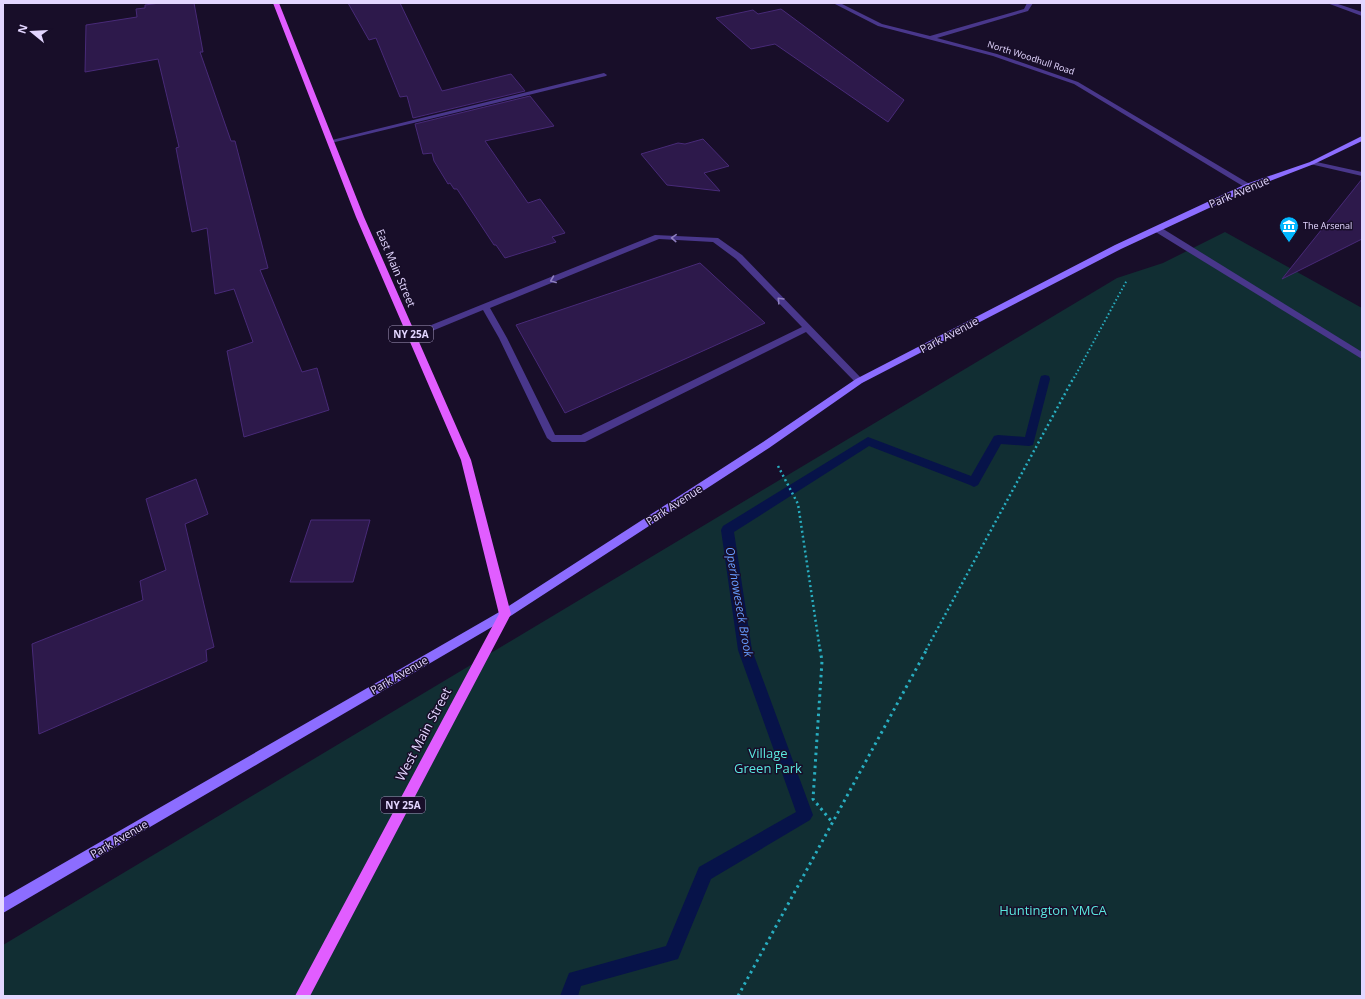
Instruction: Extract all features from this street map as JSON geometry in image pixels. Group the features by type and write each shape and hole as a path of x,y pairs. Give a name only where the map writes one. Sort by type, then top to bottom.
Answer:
{"main road":[{"name":"East Main Street","path":"276,3 360,217 466,460 505,614"},
{"name":"Park Avenue","path":"3,906 505,614 766,445 859,381 1118,247 1249,186 1312,163 1362,138"},
{"name":"West Main Street","path":"302,996 505,614"}],"street":[{"name":"North Woodhull Road","path":"836,3 880,25 995,54 1076,83 1249,186"},
{"path":"929,38 1026,10 1030,3"},
{"path":"1330,3 1362,14"},
{"path":"331,141 604,76"},
{"path":"1312,163 1362,174"},
{"path":"1157,229 1362,356"},
{"path":"412,336 486,308 658,237 715,240 739,257 859,381"},
{"path":"486,308 503,338 552,438 582,439 808,328"}],"path":[{"path":"738,996 1127,280"},
{"path":"786,479 798,504 822,661 813,799 832,822"}],"green space":[{"name":"Village Green Park","path":"1225,232 1362,308 1362,996 3,996 3,945 1117,278 1163,263"}],"building":[{"path":"160,3 194,3 203,52 200,52 231,141 235,141 268,268 260,270 302,372 317,368 329,410 244,437 227,351 253,342 234,289 215,294 207,228 192,232 176,148 179,147 158,59 85,72 86,25 137,17 136,9 145,8 145,5"},
{"path":"348,3 400,3 442,91 511,74 525,91 413,118 407,96 400,97 376,38 369,40"},
{"path":"781,9 904,100 888,122 775,44 751,49 716,18 753,10 758,14"},
{"path":"530,96 554,126 485,141 528,203 540,199 565,233 552,237 556,242 505,258 496,245 494,245 457,189 454,189 450,183 448,184 434,161 432,153 423,154 415,124"},
{"path":"703,139 729,166 704,173 720,191 667,185 641,154 678,143 685,144"},
{"path":"1362,179 1362,239 1282,279"},
{"path":"700,263 765,323 565,413 516,325"},
{"path":"196,479 208,514 185,524 214,647 206,650 207,661 39,734 32,644 143,600 140,581 166,570 146,499"},
{"path":"311,520 370,520 353,582 290,582"}],"waterway":[{"name":"Operhoweseck Brook","path":"569,996 575,979 672,953 705,873 805,815 745,650 727,530 868,441 974,482 998,439 1029,442 1045,379"}],"place":[{"name":"The Arsenal","path":"1289,243"}],"park label":[{"name":"Huntington YMCA","path":"1053,910"}]}
